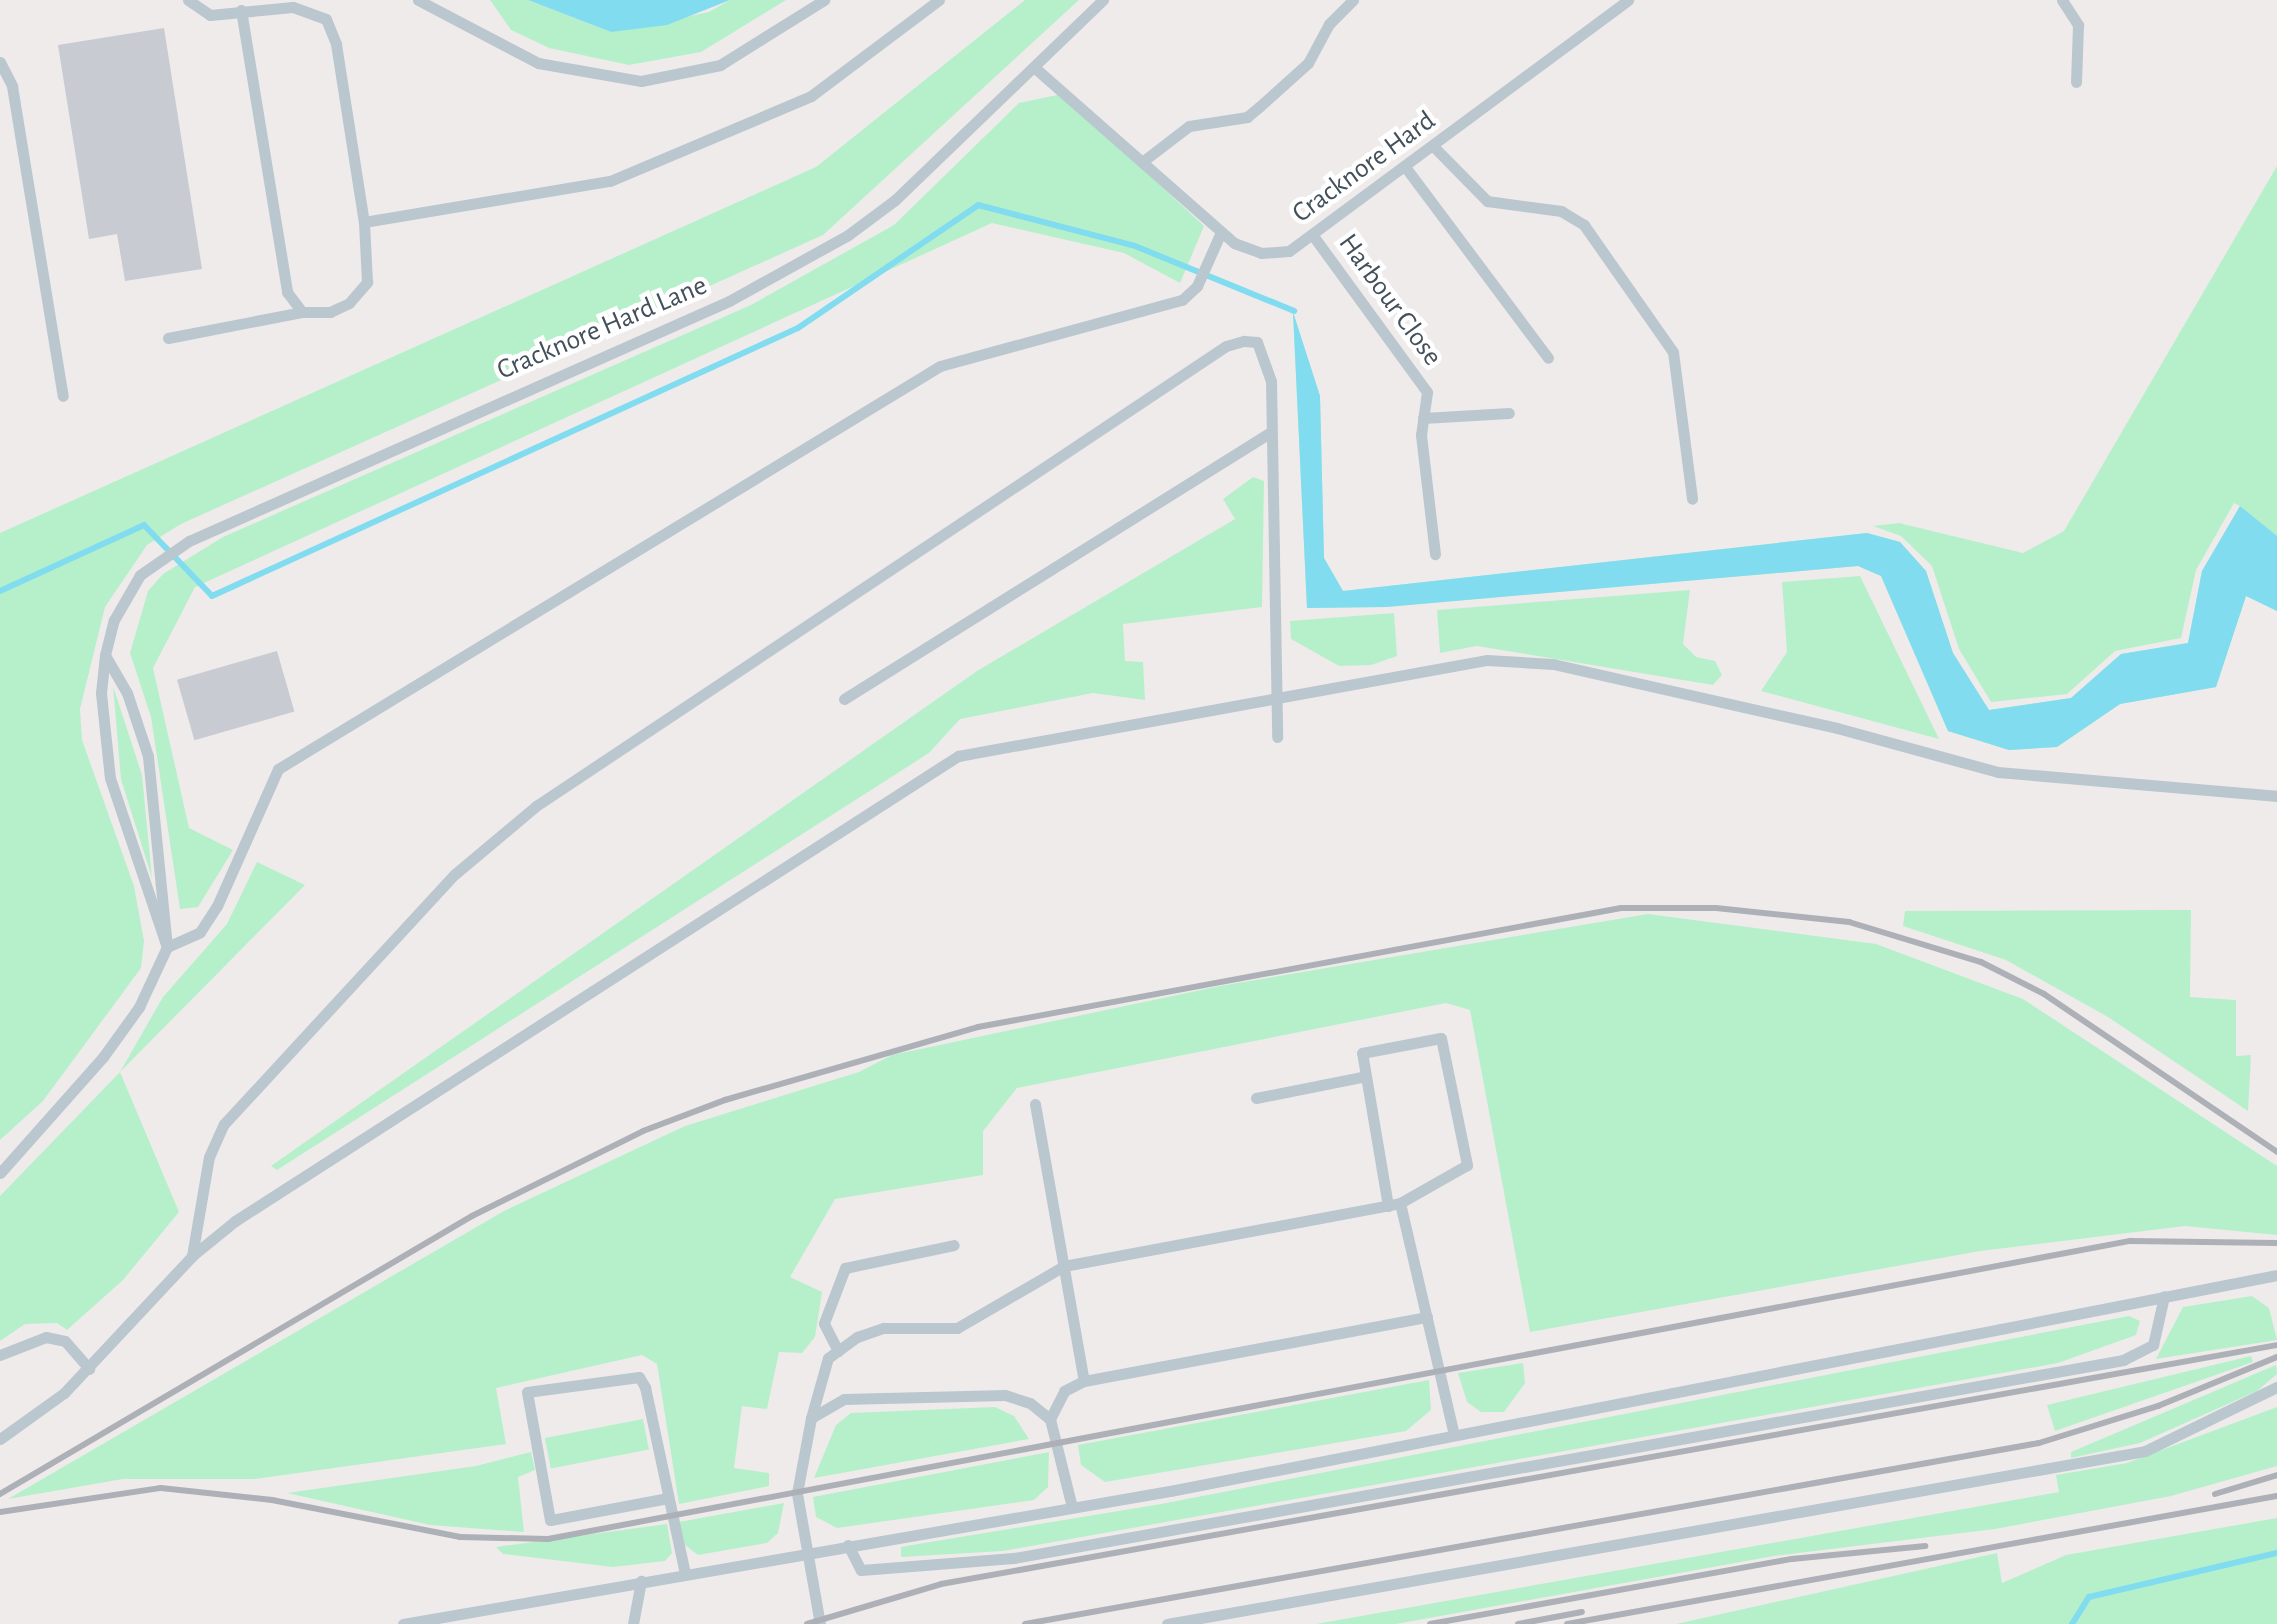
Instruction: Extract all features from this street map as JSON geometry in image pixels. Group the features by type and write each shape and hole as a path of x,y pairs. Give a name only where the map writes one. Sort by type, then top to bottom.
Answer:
{"lane":[{"path":"168,338 302,312 330,312 349,304 367,282 364,222 332,29 317,13 293,7 210,14 188,0"},
{"path":"418,0 538,63 640,82 720,65 824,0"},
{"path":"364,222 610,181 811,96 939,0"},
{"name":"Cracknore Hard Lane","path":"167,947 110,778 101,694 105,655 126,596 162,556 802,265 895,200 1103,0"},
{"path":"1142,162 1189,126 1246,117 1260,107 1314,56 1329,24 1353,0"},
{"name":"Cracknore Hard","path":"1035,68 1221,232 1262,253 1289,251 1314,238 1613,6 1628,0"},
{"path":"2062,0 2078,25 2076,82"},
{"path":"241,10 287,292 302,312"},
{"path":"0,62 12,86 63,396"},
{"path":"1434,147 1487,201 1561,210 1584,225 1673,352 1692,499"},
{"path":"1406,168 1548,358"},
{"path":"167,947 200,932 217,906 278,769 940,366 1182,300 1196,286 1221,232"},
{"name":"Harbour Close","path":"1314,238 1427,392 1422,418"},
{"path":"192,1256 208,1157 224,1124 455,874 536,806 1226,346 1257,342 1264,354 1272,432 1273,698 1277,737"},
{"path":"1434,554 1422,418 1509,413"},
{"path":"844,698 1272,432"},
{"path":"0,1173 103,1057 139,1008 167,947 148,756 128,694 105,655"},
{"path":"0,1439 89,1368 192,1256 368,1132 958,756 1487,660 1554,664 1837,728 1998,772 2277,796"},
{"path":"820,1624 797,1493 818,1377 838,1351 883,1328 957,1328 1064,1266 1394,1204 1467,1164 1441,1038 1362,1054 1394,1204 1427,1317 1454,1435"},
{"path":"1256,1098 1366,1076"},
{"path":"1034,1104 1084,1381"},
{"path":"838,1351 824,1323 845,1268 954,1244"},
{"path":"402,1624 1072,1507 2277,1275"},
{"path":"848,1544 861,1570 1014,1558 2124,1360 2153,1346 2164,1296"},
{"path":"1072,1507 1050,1419 1064,1390 1084,1381 1427,1317"},
{"path":"0,1355 46,1338 66,1341 89,1368"},
{"path":"668,1498 550,1520 527,1392 624,1374 639,1377 668,1498 685,1574"},
{"path":"1167,1624 2144,1451 2277,1387"},
{"path":"811,1418 844,1399 1005,1395 1050,1419"},
{"path":"632,1624 642,1581"}],"green space":[{"path":"490,0 528,0 611,32 709,12 730,0 786,0 701,52 629,65 549,48 511,30"},
{"path":"1025,0 1079,0 823,235 181,524 147,545 105,607 80,709 82,740 134,886 144,941 141,968 43,1101 0,1140 0,533 816,167"},
{"path":"1062,94 1204,226 1180,283 1124,253 992,223 195,587 153,668 189,828 233,850 198,907 180,909 151,717 130,653 148,591 163,574 223,537 751,305 894,225 1019,103"},
{"path":"2277,166 2277,611 2246,596 2216,687 2120,704 2057,747 2009,750 1948,731 1881,576 1858,566 1386,607 1307,608 1293,312 1320,396 1324,558 1343,591 1867,533 1900,542 1926,571 1953,653 1989,710 2071,698 2121,654 2188,643 2202,571 2240,506 2234,503 2196,570 2181,638 2115,651 2067,694 1991,702 1959,649 1932,566 1901,536 1873,526 1899,523 2023,553 2064,531"},
{"path":"1253,477 1264,481 1262,607 1123,624 1125,661 1143,662 1145,700 1093,693 960,719 929,753 277,1170 271,1166 977,671 1235,519 1223,499"},
{"path":"1860,576 1939,739 1761,691 1787,652 1782,582"},
{"path":"1690,590 1683,644 1696,657 1715,661 1722,675 1713,685 1477,646 1440,653 1437,610"},
{"path":"1394,613 1397,656 1371,665 1339,666 1291,639 1290,621"},
{"path":"113,686 142,775 152,878 121,779"},
{"path":"257,862 305,885 120,1072 163,997 227,924"},
{"path":"2191,910 2190,997 2236,1000 2236,1056 2251,1055 2248,1111 2108,1017 2006,960 1903,926 1905,911"},
{"path":"1648,914 1876,944 2023,999 2277,1166 2277,1235 2185,1226 1980,1251 1530,1332 1470,1010 1446,1003 1017,1088 983,1131 983,1175 835,1199 790,1277 822,1292 815,1337 802,1353 779,1352 767,1409 742,1406 734,1468 769,1473 769,1486 679,1504 657,1364 642,1355 496,1388 506,1444 255,1479 123,1479 8,1499 504,1211 685,1126 859,1072 892,1055 1220,986"},
{"path":"120,1072 179,1212 123,1280 67,1330 57,1323 25,1324 0,1341 0,1196"},
{"path":"2252,1296 2269,1308 2277,1340 2156,1359 2183,1307"},
{"path":"2129,1316 2140,1321 2136,1335 2058,1363 1003,1551 901,1557 901,1547 1161,1504"},
{"path":"2251,1356 2253,1362 2055,1431 2047,1405"},
{"path":"1523,1363 1525,1383 1504,1412 1481,1412 1467,1402 1458,1373"},
{"path":"2276,1365 2277,1374 2257,1391 2140,1443 2071,1458 2071,1452"},
{"path":"1429,1380 1431,1410 1406,1431 1105,1482 1081,1465 1078,1445"},
{"path":"995,1407 1014,1416 1029,1439 814,1478 836,1425 851,1413"},
{"path":"2277,1407 2277,1466 2171,1496 1995,1529 1774,1556 1396,1624 1316,1624 2059,1492 2056,1475 2127,1463"},
{"path":"643,1419 649,1449 551,1469 545,1438"},
{"path":"531,1452 535,1470 518,1477 524,1532 430,1525 287,1493 476,1466"},
{"path":"1049,1452 1048,1487 1034,1500 837,1528 816,1517 813,1497"},
{"path":"784,1503 778,1533 767,1543 698,1555 685,1545 679,1522"},
{"path":"2277,1518 2277,1624 1676,1624 1997,1553 2002,1583 2066,1555"},
{"path":"667,1524 672,1553 665,1561 613,1567 503,1554 496,1547"}],"water":[{"path":"528,0 730,0 667,25 611,32"},
{"path":"1293,312 1320,396 1324,558 1343,591 1867,533 1900,542 1926,571 1953,653 1989,710 2071,698 2121,654 2188,643 2202,571 2240,506 2277,536 2277,611 2246,596 2216,687 2120,704 2057,747 2009,750 1948,731 1881,576 1858,566 1386,607 1307,608"}],"building":[{"path":"164,28 202,269 125,281 117,234 89,239 58,45"},
{"path":"277,651 294,712 194,740 177,680"}],"waterway":[{"path":"0,591 144,525 212,596 798,328 978,205 1135,246 1294,311"},
{"path":"2072,1624 2089,1597 2277,1553"}],"railway":[{"path":"0,1494 472,1216 643,1131 725,1100 978,1027 1621,908 1716,908 1849,922 1981,962 2044,994 2277,1152"},
{"path":"0,1512 161,1488 272,1500 460,1537 548,1539 2130,1241 2277,1243"},
{"path":"807,1624 941,1584 2277,1345"},
{"path":"1025,1624 2039,1443 2158,1406 2277,1357"},
{"path":"2215,1494 2277,1475"},
{"path":"1567,1624 2277,1496"},
{"path":"1430,1624 1792,1559 1925,1546"},
{"path":"1518,1624 1582,1612"}]}
